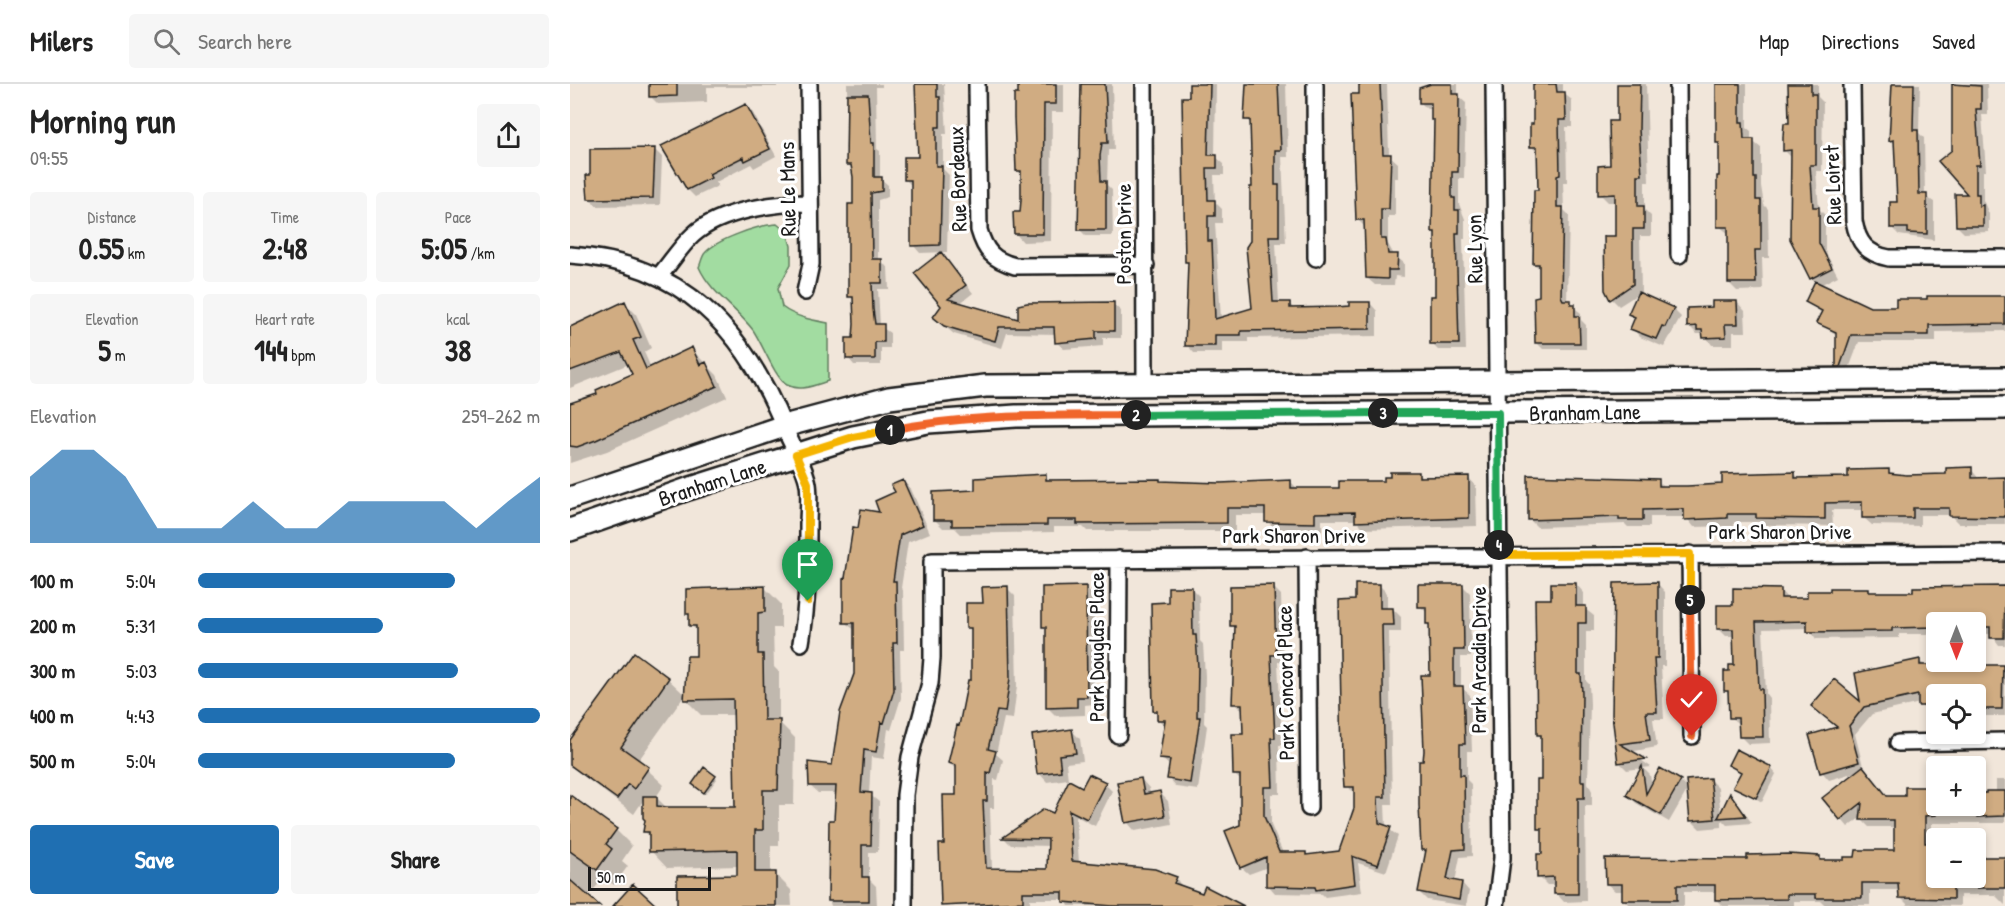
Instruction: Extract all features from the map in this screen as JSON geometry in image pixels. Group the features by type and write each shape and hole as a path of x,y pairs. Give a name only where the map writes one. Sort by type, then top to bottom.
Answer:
{"main road":[{"name":"Branham Lane","path":"570,498 784,426 919,392 985,386 2005,378"},
{"name":"Branham Lane","path":"570,530 853,437 928,422 1016,416 2005,408"}],"street":[{"name":"Rue Le Mans","path":"805,292 811,264 809,84"},
{"name":"Rue Bordeaux","path":"977,84 979,230 984,249 999,262 1015,266 1146,265"},
{"name":"Poston Drive","path":"1144,84 1145,384"},
{"path":"1314,84 1316,258"},
{"name":"Rue Lyon","path":"1494,84 1498,413"},
{"path":"1678,84 1679,255"},
{"name":"Rue Loiret","path":"1852,84 1854,221 1856,236 1864,248 1876,255 1889,258 2005,258"},
{"path":"660,275 694,234 731,214 778,203 810,202"},
{"path":"570,255 591,256 660,275 696,298 727,330 756,367 808,483 808,601 801,643"},
{"name":"Park Arcadia Drive","path":"1496,906 1502,858 1498,413"},
{"name":"Park Sharon Drive","path":"904,906 905,795 910,757 930,683 932,561 2005,553"},
{"path":"1690,554 1692,736"},
{"name":"Park Concord Place","path":"1307,557 1309,808"},
{"name":"Park Douglas Place","path":"1118,735 1119,559"},
{"path":"1898,743 2005,741"}],"green space":[{"path":"777,224 787,232 791,246 791,264 778,288 782,307 798,316 828,323 828,381 808,387 792,387 782,381 753,330 716,292 699,267 705,253 728,238 749,230"}],"building":[{"path":"649,84 677,84 677,96 649,97"},
{"path":"915,84 937,84 937,97 940,97 940,127 936,127 936,166 942,166 940,245 911,246 911,180 904,180 904,157 918,157"},
{"path":"1018,84 1056,84 1056,104 1044,104 1043,234 1014,234 1013,212 1020,212 1021,200 1021,171 1016,171 1014,117 1014,94 1018,94"},
{"path":"1081,84 1105,84 1108,143 1102,143 1100,156 1101,181 1106,181 1106,230 1078,230"},
{"path":"1189,84 1210,84 1208,155 1217,155 1217,168 1207,168 1208,200 1215,200 1215,216 1208,216 1208,241 1212,241 1215,319 1252,308 1246,247 1250,241 1250,187 1252,187 1250,120 1244,120 1246,84 1278,84 1281,150 1275,150 1275,185 1279,185 1279,236 1269,236 1273,302 1290,302 1290,308 1336,307 1349,306 1349,302 1370,302 1370,329 1241,331 1241,335 1215,335 1215,346 1185,346 1188,262 1185,262 1182,97 1189,97"},
{"path":"1359,84 1380,84 1383,154 1391,154 1389,209 1381,209 1381,239 1386,239 1388,254 1398,254 1397,270 1388,270 1388,279 1366,278 1364,220 1356,220 1351,94 1359,94"},
{"path":"1431,84 1452,84 1452,94 1459,94 1458,172 1452,172 1452,198 1455,198 1455,210 1459,210 1459,233 1456,233 1459,344 1430,344 1430,296 1435,296 1435,232 1432,232 1434,120 1431,120 1431,103 1419,103 1419,88"},
{"path":"1533,84 1556,84 1557,92 1565,92 1566,120 1559,120 1560,175 1557,176 1557,207 1563,207 1561,296 1563,300 1571,300 1571,304 1575,304 1575,316 1579,316 1580,343 1535,343 1534,297 1539,296 1539,264 1533,264 1534,190 1538,190 1537,147 1530,147 1530,124 1533,124"},
{"path":"1617,84 1640,84 1639,129 1642,175 1638,175 1638,206 1644,206 1644,229 1633,229 1633,284 1610,300 1605,290 1604,236 1615,236 1615,194 1598,195 1598,166 1610,165 1609,121 1617,121"},
{"path":"1716,84 1740,84 1740,122 1743,122 1744,139 1754,139 1756,200 1761,200 1761,250 1755,250 1756,283 1728,283 1728,227 1717,227 1719,143 1716,143"},
{"path":"1788,84 1811,84 1811,94 1816,94 1816,165 1810,165 1813,207 1819,207 1819,243 1832,268 1810,279 1790,239 1791,150 1783,151 1784,123 1789,123"},
{"path":"1892,84 1914,84 1913,130 1918,130 1919,194 1927,194 1927,234 1908,233 1908,228 1890,228 1890,202 1897,202 1894,140 1889,141"},
{"path":"1952,84 1981,86 1981,109 1976,109 1980,165 1976,165 1976,194 1979,194 1979,206 1983,205 1983,226 1956,226 1955,194 1967,194 1938,161 1952,150"},
{"path":"847,94 868,94 871,143 874,143 874,177 882,177 882,191 871,193 872,259 882,259 882,283 872,283 873,309 875,324 884,324 884,342 875,342 875,359 846,359 846,338 853,338 854,324 853,297 848,297 848,204 853,204 853,177 851,165 846,165"},
{"path":"746,104 770,149 745,161 743,157 709,174 711,178 687,190 661,146"},
{"path":"655,148 653,198 588,199 586,175 590,175 590,149"},
{"path":"941,252 966,285 948,299 1018,319 1018,305 1027,303 1114,302 1114,331 1096,331 1096,339 1055,343 1054,327 999,327 995,341 944,326 933,317 941,306 914,273"},
{"path":"1815,281 1870,307 1896,307 1896,299 1927,299 1927,296 2005,296 2005,324 1929,325 1929,335 1851,335 1840,367 1836,367 1836,332 1816,323 1822,311 1805,302"},
{"path":"1638,292 1674,308 1656,339 1630,329 1635,317 1628,314"},
{"path":"625,301 641,337 633,340 646,369 692,347 700,365 706,362 717,386 596,440 577,447 570,446 570,403 597,394 596,390 632,374 621,352 570,371 570,327"},
{"path":"1712,301 1737,301 1738,324 1725,324 1726,337 1703,338 1702,330 1697,330 1697,326 1687,327 1687,308 1712,307"},
{"path":"1972,467 1972,478 2005,477 2005,517 1949,516 1949,508 1913,508 1913,518 1862,518 1862,502 1825,503 1825,519 1756,518 1756,514 1727,514 1727,518 1684,520 1684,509 1643,510 1643,520 1619,520 1619,517 1528,520 1528,475 1659,479 1659,486 1687,486 1722,484 1722,474 1795,472 1795,478 1848,477 1848,470 1889,469 1889,473 1906,475 1946,474 1946,468"},
{"path":"1390,472 1419,472 1419,477 1469,476 1469,518 1355,522 1355,512 1315,513 1315,523 1265,522 1265,508 1227,508 1227,523 1077,524 1077,520 1047,520 1047,525 952,526 952,520 933,520 933,492 975,490 975,478 1046,474 1046,480 1160,479 1160,481 1220,483 1291,480 1291,488 1339,488 1339,481 1384,481 1384,477 1390,477"},
{"path":"903,480 923,525 900,535 893,581 896,581 897,643 893,643 894,690 884,723 881,722 876,752 864,750 861,792 872,793 871,845 862,845 862,877 869,877 869,901 828,901 829,820 834,820 836,786 809,786 808,762 832,765 840,712 854,674 854,623 843,623 843,579 853,527 858,528 861,509 879,512 875,501 895,492 891,485"},
{"path":"1658,582 1658,658 1654,658 1657,712 1646,712 1650,740 1620,744 1646,759 1618,763 1612,715 1614,583"},
{"path":"1551,583 1576,583 1576,606 1586,606 1586,623 1578,623 1578,674 1581,674 1582,694 1581,781 1584,781 1584,798 1578,798 1578,894 1554,894 1554,877 1537,878 1537,854 1542,854 1542,829 1537,829 1537,780 1541,780 1541,735 1537,735 1535,599 1551,599"},
{"path":"1355,584 1380,584 1380,608 1393,608 1394,625 1382,625 1385,797 1378,797 1379,823 1391,827 1378,865 1352,856 1355,884 1316,890 1315,887 1266,886 1266,857 1240,868 1225,831 1240,825 1240,775 1233,775 1232,734 1243,734 1242,704 1232,704 1235,626 1230,626 1230,586 1274,585 1276,655 1271,655 1275,738 1271,738 1273,787 1264,787 1264,816 1279,852 1306,852 1306,855 1339,851 1354,808 1354,787 1344,787 1342,761 1339,601 1355,600"},
{"path":"1418,584 1463,584 1464,650 1454,650 1454,686 1463,686 1465,744 1460,744 1460,775 1464,775 1465,849 1453,850 1447,879 1462,882 1459,900 1418,892 1426,850 1421,850 1419,805 1419,761 1423,761 1424,751 1421,675 1430,675 1429,624 1426,624 1426,607 1418,607"},
{"path":"765,586 765,612 758,613 758,654 763,654 764,720 780,720 778,790 763,790 763,830 755,830 755,872 776,872 776,906 677,906 677,876 737,875 737,850 649,852 649,832 643,832 645,820 643,818 643,796 657,796 657,806 735,807 733,699 684,700 687,656 696,656 696,626 689,626 689,614 686,614 686,589"},
{"path":"1008,586 1010,678 1005,712 997,711 988,749 996,751 990,773 987,772 987,801 983,801 986,868 1047,869 1048,839 1002,838 1044,809 1053,813 1069,780 1082,787 1089,774 1106,782 1087,819 1069,810 1072,861 1155,869 1177,877 1174,883 1202,893 1205,886 1244,906 1113,906 1063,902 1063,892 1023,892 1023,902 941,906 939,844 944,844 943,795 956,795 956,765 948,763 957,725 959,726 968,680 971,680 971,628 966,628 966,603 983,603 982,587"},
{"path":"1086,586 1087,697 1077,697 1077,707 1046,708 1046,627 1042,627 1042,587"},
{"path":"2005,586 2004,638 1990,638 1990,627 1986,627 1986,612 1926,612 1926,627 1892,628 1892,631 1807,632 1807,621 1756,622 1759,689 1762,689 1763,737 1739,737 1738,718 1729,718 1728,691 1724,691 1724,671 1729,671 1729,665 1734,665 1733,629 1717,629 1717,605 1733,605 1733,588 1781,589 1781,598 1807,598 1807,591 1830,591 1830,588 1869,588 1869,592 1913,592 1913,587"},
{"path":"1168,587 1192,587 1193,635 1196,635 1198,667 1197,717 1200,717 1190,783 1167,779 1170,760 1159,759 1165,720 1157,720 1157,711 1153,711 1151,603 1168,602"},
{"path":"634,652 669,678 621,747 649,767 634,789 628,784 617,799 570,765 570,740"},
{"path":"1920,659 1920,665 1926,665 1926,672 1986,672 1986,665 2003,665 2002,709 1986,709 1986,684 1926,684 1926,706 1918,706 1918,695 1864,707 1849,726 1859,762 1820,773 1809,735 1837,727 1811,706 1834,679 1860,701 1855,673"},
{"path":"1072,729 1076,753 1059,755 1061,771 1037,774 1032,735"},
{"path":"1736,749 1772,767 1756,798 1733,787 1741,772 1728,765"},
{"path":"1642,766 1646,794 1660,768 1681,780 1661,815 1626,795"},
{"path":"1863,766 1887,796 1905,796 1905,787 1926,787 1926,888 1953,888 1953,899 1899,898 1898,883 1862,883 1862,898 1816,898 1816,894 1787,894 1787,899 1715,900 1715,885 1677,885 1677,900 1622,900 1622,884 1606,884 1605,858 1747,859 1747,855 1789,854 1820,856 1820,860 1844,860 1844,857 1855,857 1856,850 1894,850 1894,820 1860,820 1862,803 1840,820 1822,798"},
{"path":"704,767 716,776 704,793 692,784"},
{"path":"1141,778 1144,794 1160,791 1165,816 1125,823 1117,782"},
{"path":"1710,778 1715,819 1690,821 1686,780"},
{"path":"1986,791 2005,791 2005,816 1977,817 1986,816"},
{"path":"1730,793 1746,816 1718,818"},
{"path":"570,795 617,829 606,844 612,849 597,870 570,851"},
{"path":"1986,857 2005,857 2005,888 1986,888"},
{"path":"570,880 600,906 570,906"},
{"path":"633,884 657,906 613,906"}],"route":[{"path":"808,601 808,483 796,455 853,437 928,422 1016,416 1498,413 1499,555 1690,554 1692,736"}]}
